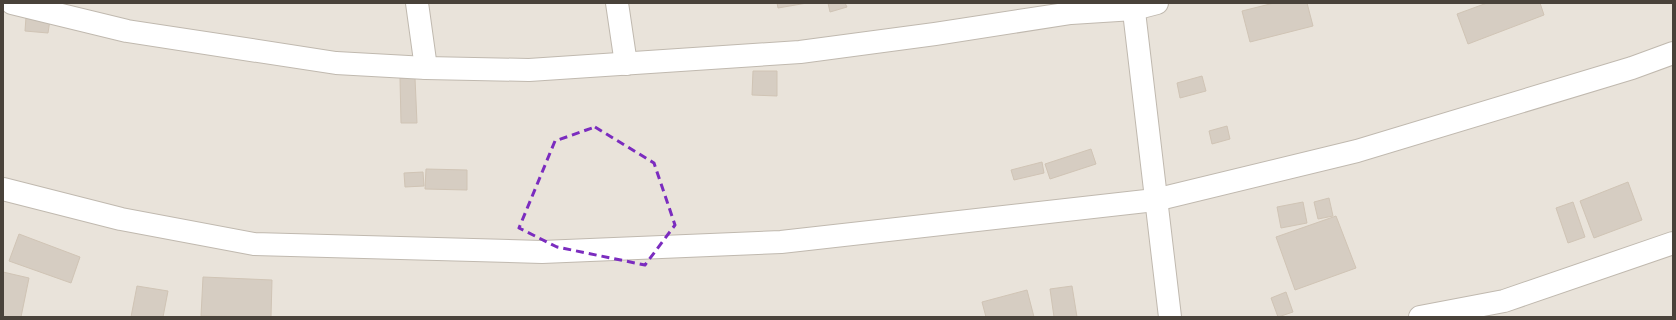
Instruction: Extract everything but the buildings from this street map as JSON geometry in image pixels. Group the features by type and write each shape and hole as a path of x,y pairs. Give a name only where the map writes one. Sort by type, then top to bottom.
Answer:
{"street":[{"path":"12,3 134,32 336,63 426,68 529,70 800,52 935,34 1071,13 1157,3"},
{"path":"417,3 426,68"},
{"path":"617,3 626,64"},
{"path":"1134,6 1170,317"},
{"path":"3,189 121,219 254,244 542,252 781,242 1156,200 1357,151 1632,68 1673,53"},
{"path":"1420,317 1504,301 1673,243"}],"highlighted area":[{"path":"595,127 654,163 675,225 645,265 557,247 519,228 555,141"}],"shaded area":[{"path":"3,3 1673,3 1673,317 3,317"}]}
